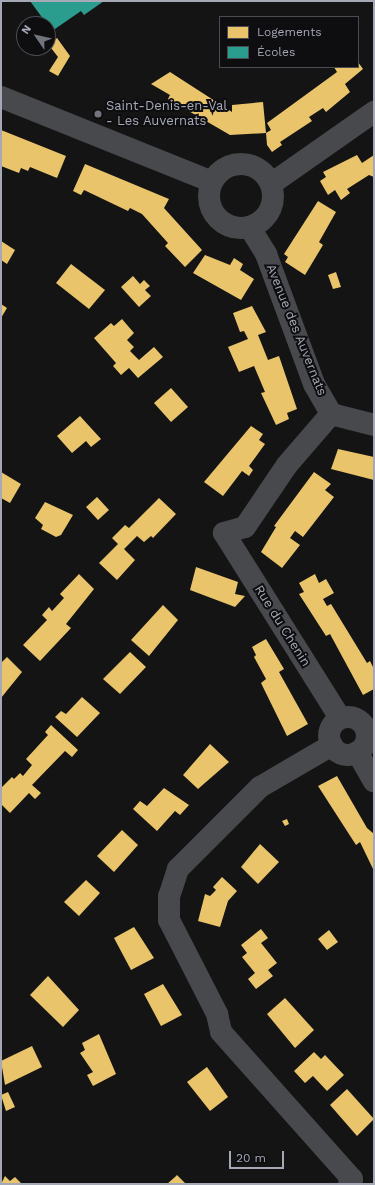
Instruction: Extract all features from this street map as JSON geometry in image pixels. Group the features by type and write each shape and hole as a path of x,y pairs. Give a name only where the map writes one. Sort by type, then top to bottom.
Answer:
{"street":[{"path":"1,97 212,182"},
{"path":"271,184 374,112"},
{"path":"236,164 257,168 271,184 273,194 268,215 250,228 229,227 220,222 208,203 212,182 222,170 236,164"},
{"name":"Avenue des Auvernats","path":"250,228 266,254 314,384 331,414"},
{"path":"331,414 374,425"},
{"name":"Rue du Chenin","path":"331,414 287,465 245,527 224,533 340,718"},
{"path":"352,717 370,725 367,740 357,752 341,753 332,745 330,732 340,718 352,717"},
{"path":"332,745 260,787 178,869 169,896 170,920 217,1014 221,1032 352,1179 349,1184"},
{"path":"357,752 374,782"}],"building: Logements":[{"path":"56,39 70,56 58,76 49,71 58,57 56,54"},
{"path":"359,63 363,69 345,84 350,92 326,112 323,108 309,117 312,121 280,142 282,145 272,152 267,145 266,133 271,130 267,123 337,72 335,68 359,68"},
{"path":"170,72 232,112 232,105 263,102 266,133 230,135 168,99 170,95 151,84"},
{"path":"1,130 66,156 57,178 30,167 28,171 21,168 19,173 1,166"},
{"path":"357,155 362,163 374,155 374,177 369,175 347,189 350,193 341,200 335,190 328,195 320,181 326,177 323,172"},
{"path":"85,164 169,199 164,208 202,250 185,267 165,246 168,243 142,214 130,208 128,211 84,190 81,195 73,191"},
{"path":"318,201 336,212 319,242 323,245 305,275 285,262 288,257 284,254"},
{"path":"1,241 15,250 7,264 1,260"},
{"path":"205,255 230,265 234,258 243,264 240,270 254,279 241,300 193,273"},
{"path":"71,264 105,290 89,309 56,283"},
{"path":"336,272 341,287 333,289 328,275"},
{"path":"133,276 140,284 144,280 150,286 145,290 151,296 139,307 121,287"},
{"path":"1,304 7,308 1,318"},
{"path":"252,306 266,332 258,335 268,360 279,356 297,409 287,413 289,419 276,425 261,393 265,392 254,366 239,372 228,347 248,339 244,331 240,332 233,313"},
{"path":"122,319 134,333 127,340 134,347 130,351 139,360 154,347 163,357 138,378 129,368 121,375 113,366 116,363 94,338 111,323 114,326"},
{"path":"171,388 188,407 171,422 154,403"},
{"path":"80,416 101,439 91,447 86,441 72,453 57,436"},
{"path":"251,426 263,434 259,440 265,444 249,466 253,470 249,476 242,471 223,496 204,482"},
{"path":"338,449 374,457 374,480 331,469"},
{"path":"1,472 21,484 10,503 1,498"},
{"path":"314,472 331,484 325,490 334,497 303,537 295,531 290,538 300,545 282,568 261,552 276,527 274,526"},
{"path":"97,497 109,510 98,520 86,507"},
{"path":"159,498 176,514 153,538 151,536 144,542 137,536 124,549 135,560 117,580 99,563 118,544 112,538 125,525 129,528"},
{"path":"45,502 73,515 61,535 56,537 41,529 43,525 35,518"},
{"path":"196,567 238,582 235,594 245,596 235,607 190,590"},
{"path":"79,574 94,589 66,624 71,628 40,661 23,645 47,620 42,615 49,607 52,611 64,598 60,594"},
{"path":"315,574 319,583 326,579 334,593 323,599 327,606 331,604 367,663 370,661 374,669 374,689 363,695 330,634 326,636 299,594 304,592 299,583"},
{"path":"163,605 178,620 149,656 131,640"},
{"path":"266,639 284,669 279,672 308,724 287,736 261,683 266,679 254,657 256,655 252,647"},
{"path":"130,652 146,667 120,694 103,679"},
{"path":"7,657 22,672 1,698 1,663"},
{"path":"82,697 100,713 77,737 55,717 61,711 66,714"},
{"path":"51,725 78,750 72,757 65,751 32,785 41,793 35,799 29,793 10,813 1,804 1,788 12,777 14,779 20,773 23,776 32,765 26,759 48,735 45,732"},
{"path":"210,744 229,762 198,789 183,775"},
{"path":"337,776 367,828 374,834 374,871 360,842 356,845 318,786"},
{"path":"164,788 189,805 180,815 175,811 157,831 133,809 140,801 147,806"},
{"path":"287,819 289,824 285,826 282,821"},
{"path":"122,830 138,845 114,872 97,856"},
{"path":"260,844 279,862 258,884 241,867"},
{"path":"222,877 237,891 228,901 220,927 198,921 205,894 210,896 216,890 213,887"},
{"path":"86,880 100,893 79,916 64,902"},
{"path":"134,927 154,958 131,970 114,938"},
{"path":"261,929 268,938 261,943 277,963 268,970 273,976 256,989 248,979 255,973 242,957 247,953 241,945"},
{"path":"329,930 338,942 327,950 318,939"},
{"path":"48,976 79,1010 63,1027 30,995"},
{"path":"163,984 182,1015 161,1026 144,994"},
{"path":"285,998 314,1030 295,1048 267,1014"},
{"path":"99,1034 116,1074 93,1086 87,1075 93,1072 80,1053 85,1050 82,1043"},
{"path":"32,1046 42,1067 5,1085 1,1061"},
{"path":"314,1052 321,1059 325,1055 344,1075 327,1091 313,1076 305,1083 294,1071"},
{"path":"207,1067 228,1097 210,1111 187,1082"},
{"path":"347,1089 374,1119 357,1136 330,1105"},
{"path":"8,1092 15,1107 6,1111 1,1095"},
{"path":"177,1175 186,1184 167,1184 175,1177"},
{"path":"5,1176 10,1181 15,1177 22,1184 1,1184"}],"building: Écoles":[{"path":"30,1 104,1 84,15 81,11 56,28 56,16 41,16"}],"place":[{"name":"Saint-Denis-en-Val - Les Auvernats","path":"98,114"}]}
